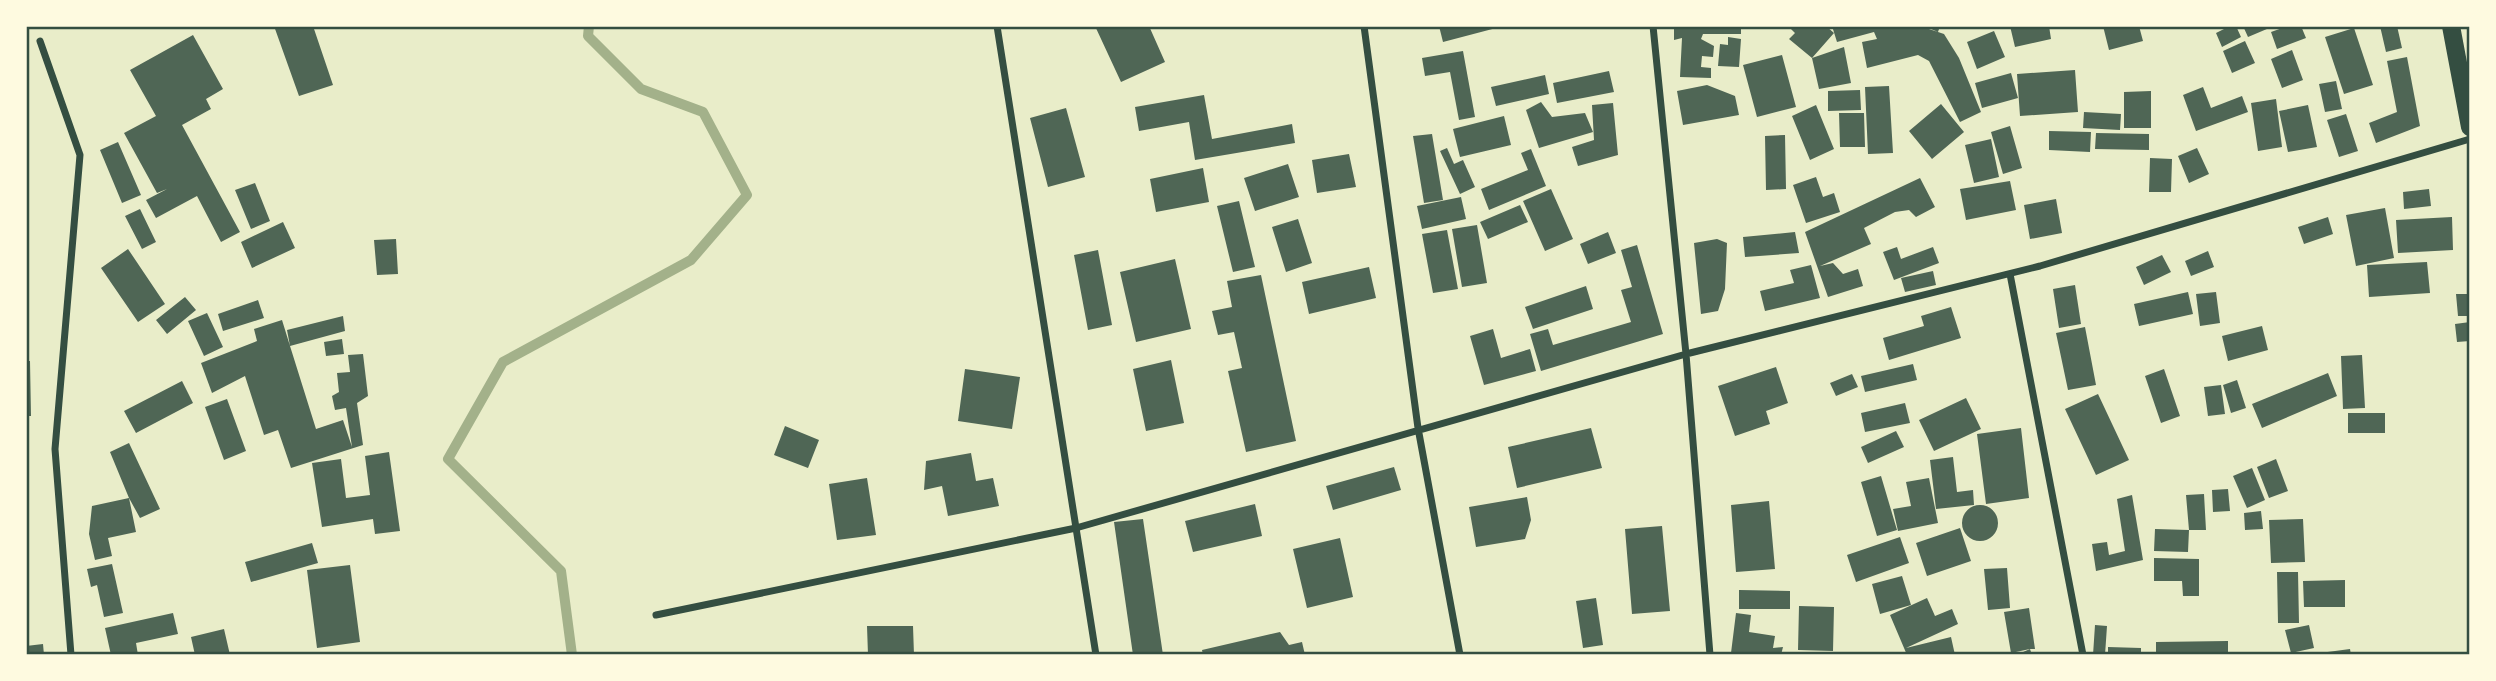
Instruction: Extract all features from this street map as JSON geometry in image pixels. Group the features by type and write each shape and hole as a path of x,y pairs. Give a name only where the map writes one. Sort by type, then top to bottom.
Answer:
{"main road":[{"path":"2451,26 2470,127"}],"street":[{"path":"997,26 1096,655"},
{"path":"1364,26 1418,428 1460,655"},
{"path":"1653,26 1686,354 1710,655"},
{"path":"40,41 80,155 55,449 71,655"},
{"path":"656,615 1076,528 1418,428 1686,354 2010,274 2470,139"},
{"path":"2010,274 2083,655"}],"building":[{"path":"274,26 313,26 333,85 299,96"},
{"path":"1095,26 1149,26 1165,62 1121,82"},
{"path":"1439,26 1500,26 1500,27 1443,42"},
{"path":"1674,26 1741,26 1741,34 1703,34 1701,39 1714,46 1713,57 1702,56 1701,67 1711,68 1711,78 1680,77 1682,38 1674,40"},
{"path":"1788,26 1826,26 1834,33 1812,58 1789,39 1795,33"},
{"path":"1832,26 1920,26 1944,34 1959,58 1981,112 1960,122 1929,61 1918,55 1867,68 1862,42 1877,39 1874,32 1837,42"},
{"path":"1924,26 1940,26 1938,32"},
{"path":"2010,26 2049,26 2051,39 2015,47"},
{"path":"2103,26 2139,26 2143,41 2109,50"},
{"path":"2236,26 2241,37 2222,47 2216,33"},
{"path":"2243,26 2274,26 2248,37"},
{"path":"2288,26 2301,26 2306,38 2277,49 2271,32"},
{"path":"2380,26 2397,26 2402,48 2386,52"},
{"path":"2354,28 2373,85 2344,94 2325,37"},
{"path":"1994,31 2005,57 1977,69 1967,42"},
{"path":"193,35 223,89 206,99 211,109 182,125 240,232 221,242 197,196 156,218 146,200 167,189 157,193 124,133 156,116 130,70"},
{"path":"1728,37 1741,39 1739,67 1718,66 1720,44 1728,45"},
{"path":"2245,41 2255,63 2232,73 2223,51"},
{"path":"1844,47 1851,83 1819,89 1812,58"},
{"path":"2292,50 2303,80 2282,88 2271,59"},
{"path":"1463,51 1475,117 1459,120 1450,72 1425,76 1422,58"},
{"path":"1782,55 1796,107 1757,117 1743,65"},
{"path":"2407,57 2420,126 2376,143 2369,123 2397,112 2387,61"},
{"path":"2075,70 2078,112 2020,116 2017,74"},
{"path":"1609,71 1614,92 1557,103 1553,83"},
{"path":"2011,73 2018,98 1982,108 1975,83"},
{"path":"1545,75 1549,94 1496,106 1491,87"},
{"path":"2336,81 2342,109 2325,112 2319,84"},
{"path":"1707,85 1735,96 1739,115 1683,125 1677,91"},
{"path":"1889,86 1893,153 1868,154 1865,87"},
{"path":"2203,87 2211,108 2242,96 2248,112 2196,131 2183,95"},
{"path":"1860,90 1861,110 1828,111 1828,91"},
{"path":"2151,91 2151,128 2124,128 2124,92"},
{"path":"1204,95 1212,139 1292,124 1295,143 1195,160 1189,122 1139,131 1135,107"},
{"path":"2276,99 2282,147 2258,151 2251,103"},
{"path":"1541,102 1552,117 1585,113 1593,132 1539,148 1526,110"},
{"path":"1613,103 1618,155 1578,166 1572,147 1594,140 1592,105"},
{"path":"1941,104 1964,132 1932,159 1909,131"},
{"path":"1816,105 1834,149 1810,160 1792,116"},
{"path":"2308,105 2317,147 2288,152 2279,111"},
{"path":"1066,108 1085,177 1048,187 1030,118"},
{"path":"2084,112 2121,114 2120,130 2083,128"},
{"path":"1839,113 1864,113 1865,147 1840,147"},
{"path":"2346,114 2358,151 2339,157 2327,120"},
{"path":"1504,116 1511,145 1460,157 1453,129"},
{"path":"2010,126 2022,168 2003,174 1991,132"},
{"path":"2049,131 2091,132 2090,152 2049,150"},
{"path":"2096,133 2149,134 2149,150 2095,149"},
{"path":"1432,134 1443,200 1424,203 1413,136"},
{"path":"1785,135 1786,189 1766,190 1765,136"},
{"path":"1991,139 1999,177 1974,183 1965,145"},
{"path":"118,142 141,195 122,203 100,150"},
{"path":"1447,148 1454,164 1463,160 1475,187 1460,194 1440,151"},
{"path":"2197,148 2209,174 2189,183 2178,156"},
{"path":"1531,149 1546,186 1489,210 1481,189 1528,170 1521,153"},
{"path":"1349,154 1356,187 1317,193 1312,160"},
{"path":"2150,158 2172,159 2171,192 2149,192"},
{"path":"1288,164 1299,197 1255,211 1244,178"},
{"path":"1203,168 1209,202 1156,212 1150,179"},
{"path":"1816,177 1823,197 1834,193 1840,212 1806,223 1793,185"},
{"path":"1920,178 1935,207 1916,217 1909,210 1895,212 1864,228 1871,244 1820,266 1833,263 1843,274 1858,269 1863,286 1828,297 1805,232"},
{"path":"2010,181 2016,210 1966,220 1960,189"},
{"path":"255,183 270,221 251,229 235,190"},
{"path":"1551,189 1573,239 1545,251 1523,201"},
{"path":"2429,189 2431,206 2404,209 2403,192"},
{"path":"1461,197 1466,219 1422,229 1417,206"},
{"path":"2056,199 2062,233 2030,239 2024,205"},
{"path":"1239,201 1255,267 1233,272 1217,206"},
{"path":"1520,205 1528,222 1488,239 1480,222"},
{"path":"2385,208 2394,258 2356,266 2346,215"},
{"path":"140,209 156,242 142,249 125,216"},
{"path":"2328,217 2333,234 2304,244 2298,227"},
{"path":"2452,217 2453,250 2398,253 2396,220"},
{"path":"1298,219 1312,263 1286,272 1272,227"},
{"path":"283,222 295,248 252,268 241,242"},
{"path":"1477,225 1487,283 1462,287 1452,229"},
{"path":"1447,230 1458,289 1433,293 1422,234"},
{"path":"1608,232 1616,253 1588,264 1580,244"},
{"path":"1795,232 1799,253 1745,257 1743,237"},
{"path":"396,239 398,274 377,275 374,240"},
{"path":"1717,239 1727,243 1725,289 1718,311 1701,314 1694,243"},
{"path":"1637,245 1663,334 1541,371 1530,334 1548,329 1553,345 1631,322 1621,290 1632,287 1621,250"},
{"path":"1897,247 1901,259 1933,247 1939,263 1894,280 1883,252"},
{"path":"128,249 165,304 138,322 101,268"},
{"path":"1098,250 1112,325 1088,330 1074,255"},
{"path":"2208,251 2214,267 2191,276 2185,261"},
{"path":"2162,255 2171,272 2144,285 2136,267"},
{"path":"1175,259 1191,329 1136,342 1120,272"},
{"path":"2427,262 2430,293 2369,297 2367,265"},
{"path":"1811,265 1820,298 1765,311 1760,291 1794,283 1790,270"},
{"path":"1369,267 1376,298 1309,314 1302,282"},
{"path":"1933,271 1936,285 1905,292 1901,278"},
{"path":"1261,275 1296,441 1246,452 1228,371 1242,368 1234,332 1218,335 1212,311 1232,307 1227,281"},
{"path":"2075,285 2081,324 2059,328 2053,289"},
{"path":"1586,286 1593,309 1533,329 1525,307"},
{"path":"2188,292 2193,314 2139,326 2134,304"},
{"path":"2216,292 2220,323 2200,326 2196,294"},
{"path":"2456,294 2470,294 2470,316 2458,316"},
{"path":"185,297 196,310 167,334 156,320"},
{"path":"258,300 264,318 223,331 218,314"},
{"path":"1951,307 1961,338 1889,360 1883,338 1924,326 1921,316"},
{"path":"207,313 223,347 204,356 188,321"},
{"path":"343,316 345,331 290,346 287,330"},
{"path":"282,320 316,429 343,420 352,447 346,408 335,410 332,396 339,392 337,373 350,372 348,355 363,354 368,396 357,403 363,445 291,468 278,430 264,435 245,376 212,393 201,363 257,341 254,329"},
{"path":"2470,322 2470,341 2457,342 2455,324"},
{"path":"2262,326 2268,350 2228,361 2222,336"},
{"path":"2085,327 2096,385 2068,390 2056,333"},
{"path":"1493,329 1501,358 1530,349 1536,371 1484,385 1470,336"},
{"path":"342,339 344,354 326,356 324,342"},
{"path":"2362,355 2365,408 2343,409 2341,356"},
{"path":"1171,360 1184,423 1146,431 1133,369"},
{"path":"26,361 30,361 31,416 26,416"},
{"path":"1913,364 1917,380 1865,392 1861,376"},
{"path":"1776,367 1788,403 1766,411 1770,424 1735,436 1718,386"},
{"path":"965,369 1020,377 1012,429 958,421"},
{"path":"2164,369 2180,416 2161,423 2145,376"},
{"path":"2328,373 2337,396 2262,428 2252,404"},
{"path":"1852,374 1858,387 1836,396 1830,383"},
{"path":"2237,380 2246,408 2231,413 2223,385"},
{"path":"182,381 193,403 136,433 124,411"},
{"path":"2221,385 2225,414 2208,416 2204,387"},
{"path":"2098,394 2129,460 2096,475 2065,409"},
{"path":"1966,398 1981,429 1934,451 1919,420"},
{"path":"227,399 246,451 224,460 205,407"},
{"path":"1905,403 1910,423 1865,432 1861,413"},
{"path":"2348,413 2385,413 2385,433 2348,433"},
{"path":"785,426 819,440 808,468 774,455"},
{"path":"1591,428 1602,468 1517,488 1508,447"},
{"path":"2021,428 2029,498 1986,504 1977,434"},
{"path":"1896,431 1904,447 1868,463 1861,447"},
{"path":"129,443 160,509 140,518 110,452"},
{"path":"389,452 400,531 375,534 373,519 322,527 312,463 341,459 346,498 370,495 365,456"},
{"path":"971,453 976,481 993,478 999,506 948,516 942,486 924,490 926,461"},
{"path":"1953,457 1957,492 1973,490 1974,505 1936,509 1930,460"},
{"path":"2276,459 2288,491 2269,498 2257,467"},
{"path":"1394,467 1401,490 1333,510 1326,486"},
{"path":"2252,468 2265,500 2247,508 2233,476"},
{"path":"1881,476 1897,530 1877,536 1861,482"},
{"path":"867,478 876,535 837,540 829,484"},
{"path":"1929,478 1938,523 1898,531 1893,509 1911,506 1906,482"},
{"path":"2228,489 2230,511 2213,512 2212,490"},
{"path":"2204,494 2206,530 2189,530 2186,495"},
{"path":"2132,495 2143,560 2096,571 2092,544 2107,542 2109,555 2125,551 2117,499"},
{"path":"1527,497 1531,520 1525,539 1476,547 1469,507"},
{"path":"129,498 136,532 108,538 112,556 95,560 89,534 92,506"},
{"path":"1769,501 1775,569 1736,572 1731,505"},
{"path":"1255,504 1262,536 1193,552 1185,521"},
{"path":"1980,505 1993,510 1998,523 1993,536 1980,541 1967,536 1962,523 1967,510"},
{"path":"2261,511 2263,529 2245,530 2244,513"},
{"path":"1143,519 1163,655 1133,655 1114,522"},
{"path":"2303,519 2305,562 2271,563 2269,520"},
{"path":"1662,526 1670,611 1632,614 1625,529"},
{"path":"1960,528 1971,561 1927,576 1916,543"},
{"path":"2155,529 2189,530 2188,552 2154,551"},
{"path":"1900,537 1909,563 1856,582 1847,555"},
{"path":"1340,538 1353,597 1307,608 1293,549"},
{"path":"312,543 318,563 251,582 245,562"},
{"path":"2154,558 2199,559 2199,596 2183,596 2182,581 2154,581"},
{"path":"112,564 123,613 104,617 97,585 91,587 87,569"},
{"path":"350,565 360,642 317,648 307,570"},
{"path":"2007,568 2010,608 1988,610 1984,569"},
{"path":"2277,572 2298,572 2299,623 2278,623"},
{"path":"1902,576 1911,605 1880,614 1872,584"},
{"path":"2345,580 2345,607 2304,607 2303,581"},
{"path":"1739,590 1790,591 1790,609 1739,609"},
{"path":"1596,598 1603,645 1583,648 1576,601"},
{"path":"1927,598 1935,616 1952,609 1958,624 1906,648 1951,637 1955,655 1907,655 1890,615"},
{"path":"1799,606 1834,607 1833,651 1798,650"},
{"path":"2029,608 2035,649 2011,653 2004,612"},
{"path":"173,613 178,634 136,643 138,655 111,655 105,628"},
{"path":"1736,613 1751,615 1749,632 1775,636 1773,648 1783,647 1781,655 1731,653"},
{"path":"2095,625 2107,626 2105,655 2093,655"},
{"path":"2309,625 2314,648 2291,653 2285,630"},
{"path":"867,626 913,626 914,655 868,655"},
{"path":"224,629 230,655 195,655 191,637"},
{"path":"1280,632 1289,645 1302,642 1305,655 1203,655 1202,650"},
{"path":"2228,641 2228,655 2156,655 2156,642"},
{"path":"43,644 44,655 26,655 26,646"},
{"path":"2108,647 2141,648 2141,655 2108,655"},
{"path":"2030,649 2032,655 2016,655"},
{"path":"2350,649 2351,655 2320,655 2320,653"}],"waterway":[{"path":"572,655 561,571 448,459 503,362 691,260 747,195 703,112 641,89 588,36 589,26"}]}
